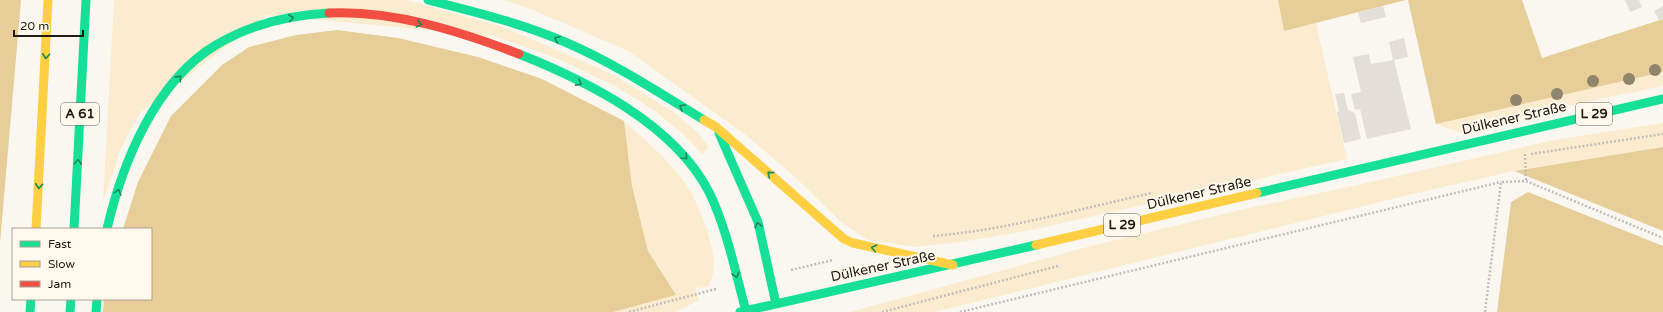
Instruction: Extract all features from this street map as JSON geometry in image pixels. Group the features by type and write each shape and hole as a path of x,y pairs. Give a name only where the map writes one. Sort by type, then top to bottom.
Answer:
{"main road":[{"name":"A 61","path":"36,228 48,0"},
{"name":"A 61","path":"74,228 86,0"},
{"path":"428,0 500,18 565,42 618,68 716,127 844,239 853,243 953,265"},
{"path":"107,228 124,172 141,132 163,96 200,56 237,33 277,20 324,14 361,13 417,23 468,36 545,64 630,111 665,136 690,162 715,202 738,284 743,311"},
{"name":"Dülkener Straße","path":"743,311 953,265 1525,130 1663,99"},
{"path":"716,127 758,222 776,304"},
{"path":"30,312 31,300"},
{"path":"70,300 70,312"},
{"path":"96,312 97,300"}],"path":[{"path":"1525,130 1526,181"},
{"path":"1517,156 1663,134"},
{"path":"960,312 1500,182 1526,181 1663,238"},
{"path":"1485,312 1500,182"},
{"path":"931,236 966,233 999,227 1154,192"},
{"path":"769,276 846,256 853,243"},
{"path":"882,312 1060,265"},
{"path":"629,312 738,284"}],"shaded area":[{"path":"0,0 21,0 0,243"},
{"path":"114,0 407,0 506,28 616,76 676,114 698,133 709,147 702,154 684,135 655,111 615,86 556,58 493,36 267,15 140,113 122,146 103,201"},
{"path":"503,0 1278,0 1284,31 1316,23 1347,159 1027,231 962,242 915,247 868,240 841,222 796,178 746,135 628,51 533,10"},
{"path":"1278,0 1406,0 1284,31"},
{"path":"1408,0 1522,0 1542,58 1663,19 1663,72 1436,124"},
{"path":"337,30 398,38 478,57 542,79 624,121 632,186 648,251 676,295 613,312 103,312 104,300 152,300 152,228 123,228 138,182 171,116 222,65 249,47 296,35"},
{"path":"1663,72 1663,86 1558,108 1461,133 1436,124"},
{"path":"624,121 664,158 685,183 694,198 712,248 714,267 708,287 695,288 699,300 675,312 613,312 676,295 648,251 632,186"},
{"path":"1663,123 1663,147 1514,171 1404,196 935,312 850,312 1091,246 1244,209 1353,186 1554,140"},
{"path":"1663,147 1663,231 1514,171"},
{"path":"1528,192 1663,246 1663,312 1497,312 1511,202"}],"building":[{"path":"1625,0 1639,0 1642,7 1630,12"},
{"path":"1383,6 1386,17 1361,23 1358,12"},
{"path":"1663,6 1663,19 1659,20 1654,11"},
{"path":"1404,38 1408,57 1394,60 1411,129 1367,139 1360,109 1355,110 1351,94 1361,92 1353,57 1369,54 1371,64 1393,60 1389,42"},
{"path":"1344,93 1348,110 1355,113 1361,139 1344,143 1337,112 1339,111 1335,94"}],"traffic: fast":[{"path":"74,228 86,0"},
{"path":"428,0 515,24 565,42 601,59 704,120"},
{"path":"107,228 113,204 122,178 144,126 175,80 194,61 216,45 229,38 270,22 300,16 329,13"},
{"path":"519,54 572,77 626,108 651,126 674,146 694,168 709,192 721,221 746,311"},
{"path":"1257,193 1663,99"},
{"path":"719,133 758,222 776,304"},
{"path":"740,312 1036,245"},
{"path":"30,312 31,300"},
{"path":"70,312 71,300"},
{"path":"96,312 97,300"}],"traffic: slow":[{"path":"36,228 48,0"},
{"path":"704,120 716,127 844,239 853,243 953,265"},
{"path":"1036,245 1257,193"}],"traffic: jam":[{"path":"329,13 377,15 426,24 473,37 519,54"}]}
